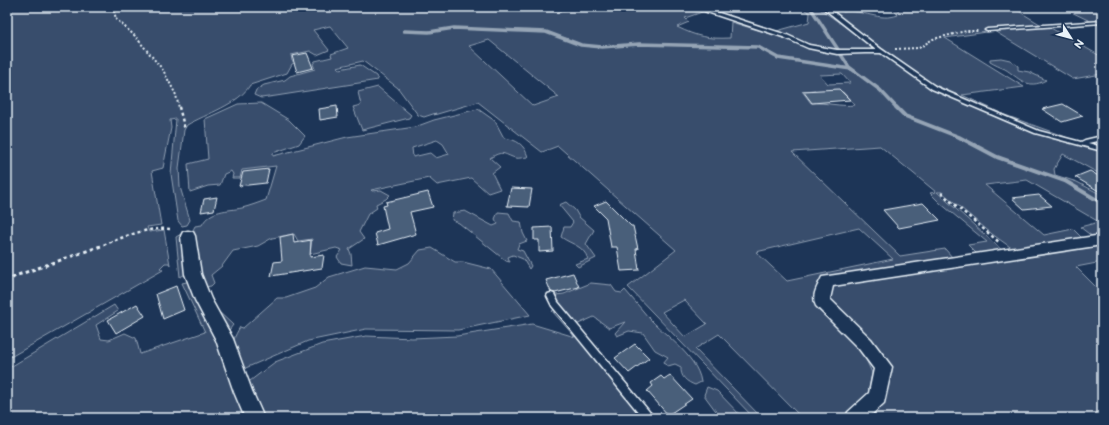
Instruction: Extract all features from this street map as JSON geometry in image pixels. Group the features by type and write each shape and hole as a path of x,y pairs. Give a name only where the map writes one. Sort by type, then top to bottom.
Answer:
{"street":[{"path":"188,236 194,275 203,300 224,339 243,392 255,418"},
{"path":"855,418 877,397 883,367 866,344 822,302 823,291 828,281 1102,240"}],"lane":[{"path":"681,7 705,10 815,47 837,52 881,51"},
{"path":"824,7 881,51 934,88 1037,132 1102,148"},
{"path":"987,30 1102,22"},
{"path":"1082,144 1087,140 1102,138"},
{"path":"551,296 555,304 649,418"}],"path":[{"path":"113,7 116,19 135,36 163,70 176,95 185,130"},
{"path":"881,51 919,48 933,39 966,31 987,30"},
{"path":"940,193 1012,253"},
{"path":"7,283 15,276 142,230 159,228 170,229"}],"shaded area":[{"path":"7,7 534,7 538,10 558,12 575,7 668,7 705,11 685,18 689,22 677,27 703,37 730,38 731,22 833,53 874,52 884,55 931,88 1019,127 1054,139 1102,151 1102,175 1063,154 1054,169 1055,175 1077,182 1102,195 1102,237 1093,237 1080,227 1099,222 1027,180 985,185 1044,235 1073,229 1082,238 1013,249 992,234 942,192 937,192 1003,251 977,254 968,245 987,242 930,193 936,192 880,146 792,152 900,256 945,249 953,258 825,279 818,282 814,295 818,310 861,348 872,373 868,394 844,418 802,418 719,334 695,349 762,418 754,418 628,287 676,250 558,146 542,152 478,102 434,115 436,113 424,117 418,115 398,88 363,61 337,67 340,69 360,65 376,76 378,80 261,98 254,95 256,90 264,85 285,80 290,76 315,69 313,64 315,61 332,57 331,54 348,48 330,26 313,30 329,50 317,55 310,51 291,55 292,61 301,61 292,64 287,73 250,85 238,98 222,108 187,125 184,130 179,168 180,187 190,220 187,225 182,226 178,221 171,174 176,119 170,120 171,128 163,168 152,171 161,225 147,227 149,232 164,230 170,265 169,263 165,263 160,268 163,270 7,359","holes":["489,40 559,97 533,106 469,46","842,74 850,83 828,84 820,75","815,90 818,94 843,92 855,105 811,103 802,91","859,228 893,259 787,281 756,252","684,300 707,324 685,337 662,312"]},
{"path":"800,7 817,7 877,49 840,51 818,47 773,32 809,22 810,13"},
{"path":"825,7 837,7 843,12 857,12 891,17 898,15 894,11 899,11 894,7 1012,7 1043,26 1092,22 1061,7 1102,7 1102,23 1049,27 1102,57 1102,74 1073,79 994,31 945,38 1024,87 962,95 1005,115 1066,137 1067,140 1025,126 929,82"},
{"path":"1001,58 1010,60 1018,66 1018,70 1029,72 1046,80 1033,84 1023,82 1005,69 990,62 990,59"},
{"path":"378,87 411,115 409,118 362,130 353,107 361,105 358,92"},
{"path":"261,103 289,120 305,136 299,144 273,153 273,156 347,137 415,127 434,120 478,109 495,121 504,138 519,143 528,157 517,158 500,153 490,158 500,167 492,173 500,189 488,193 471,178 437,185 429,178 371,190 381,190 390,195 386,199 376,204 377,208 368,214 359,232 364,239 349,249 352,265 341,263 337,257 342,250 336,248 310,254 312,239 298,241 294,234 272,238 258,246 233,251 222,266 211,275 214,283 211,286 205,287 218,311 233,325 226,334 204,288 192,239 192,232 195,226 202,225 205,220 214,213 242,208 266,200 276,166 242,170 240,178 232,178 233,174 231,171 224,174 220,185 208,186 190,192 188,164 208,159 205,119 238,104","holes":["437,140 443,144 449,154 436,158 430,153 413,157 412,148"]},
{"path":"566,202 575,210 579,217 594,230 586,244 596,258 578,267 575,264 588,259 586,254 580,248 561,237 564,227 570,227 573,222 559,205"},
{"path":"465,211 493,226 498,224 495,219 498,212 509,213 513,221 521,222 523,233 527,241 519,244 517,249 523,251 531,266 529,269 523,259 513,255 508,257 510,262 506,261 459,223 452,220 453,213"},
{"path":"181,234 190,272 180,277 176,237"},
{"path":"1102,245 1102,262 1076,267 1102,293 1102,418 868,418 880,403 887,384 828,302 829,292 835,286 885,276"},
{"path":"432,248 455,262 463,262 491,269 530,315 458,330 366,329 308,341 241,370 233,348 236,334 240,327 243,328 277,298 286,298 315,288 329,277 365,266 397,269 409,263 420,250"},
{"path":"191,281 250,418 7,418 7,369 114,305 118,311 96,325 101,339 109,340 125,333 136,338 140,354 205,332 182,283"},
{"path":"591,283 611,285 616,292 622,293 625,290 650,319 677,344 693,362 701,382 695,385 692,384 683,376 681,367 675,364 668,366 663,363 668,357 655,350 643,333 629,331 617,336 615,333 625,322 609,328 594,317 576,325 560,306 556,295 564,294"},
{"path":"555,309 645,418 261,418 246,384 275,362 322,344 366,336 412,338 457,336 532,324 575,337 552,311"},
{"path":"707,387 717,391 743,418 721,418 704,395"}],"building":[{"path":"307,53 313,68 297,72 292,56"},
{"path":"839,89 850,100 812,103 803,91"},
{"path":"1063,104 1083,116 1062,122 1042,109"},
{"path":"337,106 338,117 320,120 319,109"},
{"path":"269,169 266,183 239,186 243,172"},
{"path":"1090,171 1102,178 1102,193 1075,177"},
{"path":"511,188 532,189 529,207 507,206"},
{"path":"428,192 433,207 410,212 416,234 378,245 375,233 388,229 383,206 387,205 386,202"},
{"path":"1039,195 1052,206 1024,209 1012,198"},
{"path":"217,197 214,210 201,212 204,199"},
{"path":"606,201 631,226 633,226 638,249 636,249 639,270 621,271 617,247 611,247 606,218 594,206"},
{"path":"923,203 940,220 899,228 883,210"},
{"path":"552,227 553,251 539,252 539,240 534,240 534,228"},
{"path":"293,234 294,243 311,240 310,257 324,255 322,268 271,276 274,262 282,261 280,237"},
{"path":"573,273 579,287 555,293 551,292 546,280"},
{"path":"176,286 184,310 163,319 156,294"},
{"path":"137,304 145,316 116,333 108,320"},
{"path":"635,344 649,358 629,373 615,358"},
{"path":"670,375 692,399 668,415 647,391 653,386 651,383 661,376 664,379"}],"waterway":[{"path":"810,7 839,51"},
{"path":"404,31 429,32 454,28 546,32 581,45 602,47 639,44 758,47 778,58 851,69"},
{"path":"840,53 849,67 880,90 897,108"},
{"path":"897,108 905,116 959,137 997,157 1065,181 1102,203"}]}
